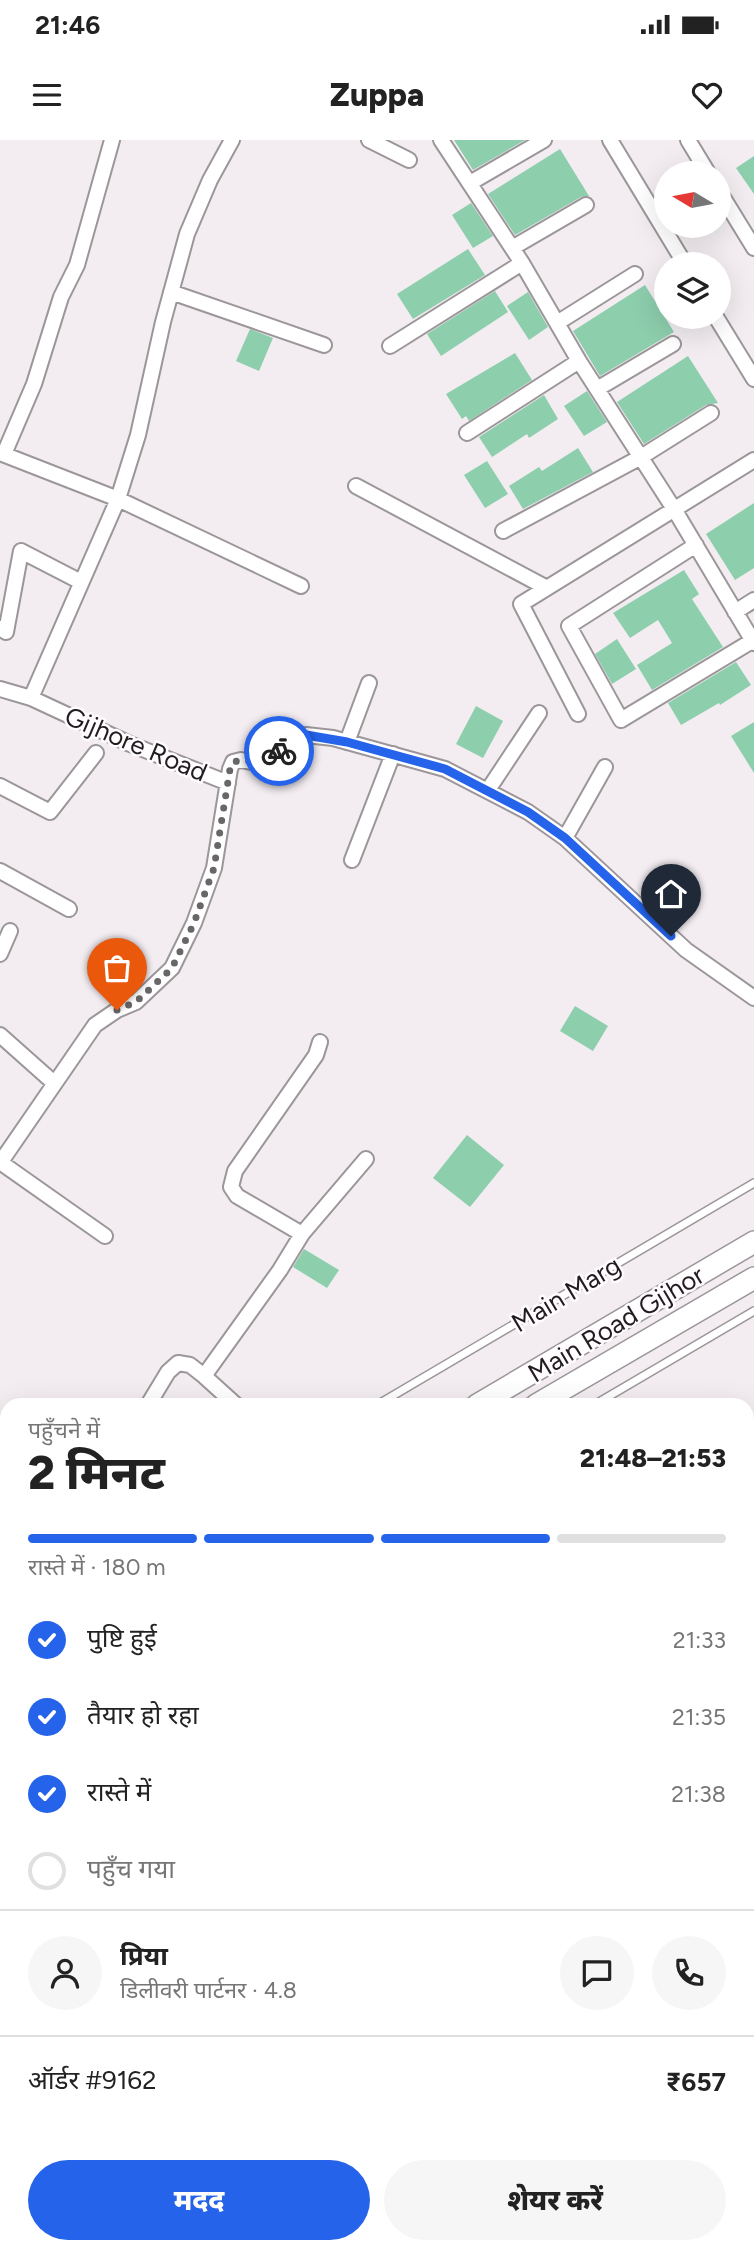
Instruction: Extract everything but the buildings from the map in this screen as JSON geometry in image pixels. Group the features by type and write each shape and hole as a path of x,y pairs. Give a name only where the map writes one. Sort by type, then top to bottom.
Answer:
{"street":[{"path":"113,140 77,265 61,297 34,384 2,454 118,499 301,586"},
{"path":"31,698 118,499 138,435 187,234 210,180 232,140"},
{"path":"369,140 409,160"},
{"path":"441,140 522,263 579,361 674,509 696,545 753,642 621,720 569,626 696,545"},
{"path":"470,183 544,140"},
{"path":"610,140 678,252"},
{"path":"688,140 701,161"},
{"path":"512,248 586,205"},
{"path":"732,212 754,248"},
{"path":"390,346 522,263"},
{"path":"557,323 635,274"},
{"path":"171,292 324,345"},
{"path":"723,329 754,379"},
{"path":"597,388 673,344"},
{"path":"467,433 579,361"},
{"path":"503,531 641,457 711,412"},
{"path":"578,714 521,604 754,460"},
{"path":"356,486 547,588"},
{"path":"0,628 6,632 21,551 81,582"},
{"path":"735,612 754,600"},
{"path":"347,742 369,683"},
{"name":"Gijhore Road","path":"0,689 31,698 130,744 228,783 233,762 271,761 293,738 306,735 347,742 445,769 528,812 565,838 686,950 754,998"},
{"path":"488,790 539,713"},
{"path":"0,786 50,812 96,753"},
{"path":"352,860 393,754"},
{"path":"565,838 606,767"},
{"path":"105,1236 0,1163 95,1025 117,1010 136,1002 172,968 194,923 214,868 228,783"},
{"path":"0,871 69,909"},
{"path":"0,954 10,931"},
{"path":"0,1035 54,1083"},
{"path":"302,1234 237,1196 231,1187 235,1171 316,1055 320,1042"},
{"path":"204,1376 302,1234 366,1159"},
{"name":"Main Road Gijhor","path":"489,1398 754,1242"},
{"name":"Main Road Gijhor","path":"548,1398 754,1278"},
{"path":"152,1398 168,1372 178,1363 190,1366 228,1398"}],"lane":[{"name":"Main Marg","path":"389,1398 754,1183"},
{"path":"606,1398 754,1311"}],"way so far":[{"path":"117,1010 136,1002 172,968 194,923 214,868 233,762 271,761 279,751"}],"route":[{"path":"279,751 293,738 306,735 333,738 445,769 528,812 565,838 671,936"}]}
